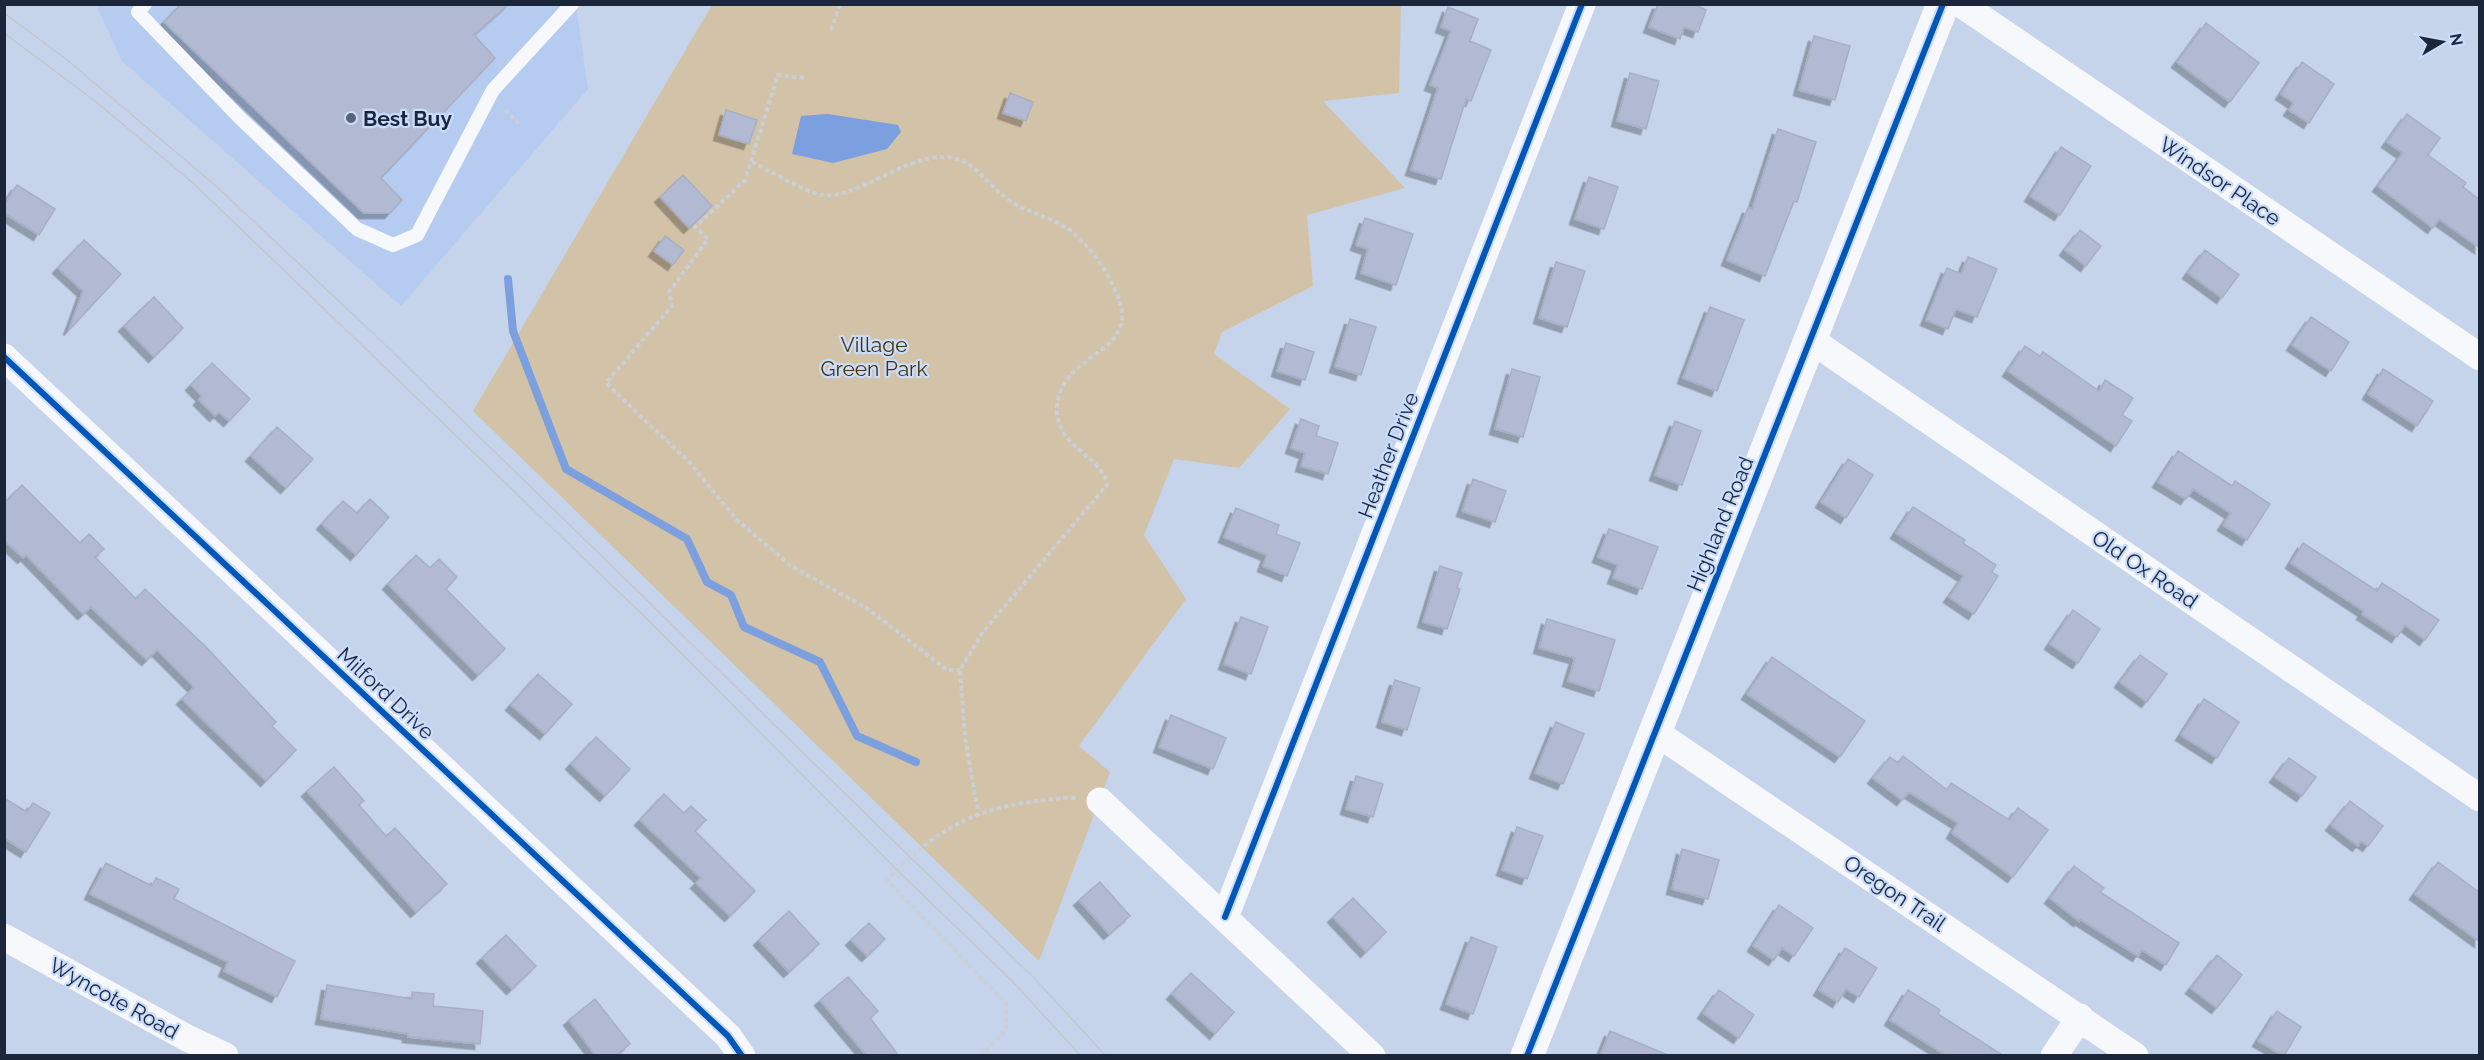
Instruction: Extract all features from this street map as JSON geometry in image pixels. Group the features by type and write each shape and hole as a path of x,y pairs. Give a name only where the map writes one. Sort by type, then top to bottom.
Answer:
{"street":[{"name":"Heather Drive","path":"1225,916 1582,4"},
{"name":"Highland Road","path":"1527,1056 1943,4"},
{"name":"Windsor Place","path":"1960,4 2480,357"},
{"name":"Old Ox Road","path":"1811,340 2480,798"},
{"name":"Milford Drive","path":"4,357 719,1028 742,1056"},
{"name":"Oregon Trail","path":"1655,732 2135,1056"},
{"path":"1100,801 1372,1056"},
{"name":"Wyncote Road","path":"4,937 187,1038 225,1056"},
{"path":"2054,1056 2080,1017"}],"lane":[{"path":"139,7 239,117 357,229 393,245 417,235 493,90 573,4"}],"path":[{"path":"831,30 840,4"},
{"path":"804,78 778,75 745,180 695,227 708,240 669,292 672,306 606,383 690,463 736,519 790,566 868,609 947,670 960,670"},
{"path":"503,108 519,124"},
{"path":"752,162 821,195 838,194 924,158 948,157 969,163 1005,197 1031,214 1064,225 1081,238 1111,282 1122,311 1121,326 1115,339 1064,381 1057,408 1060,427 1070,443 1105,474 1107,485 984,632 960,670 965,737 978,813"},
{"path":"980,1056 1006,1030 1006,1003 887,880 937,834 978,813 1064,797 1100,801"}],"shaded area":[{"path":"96,5 576,5 588,89 401,306 122,61"}],"green space":[{"name":"Village Green Park","path":"712,5 1401,5 1399,93 1323,101 1405,188 1307,215 1313,286 1222,332 1214,354 1290,409 1239,468 1174,459 1144,535 1186,599 1079,746 1110,772 1039,961 473,411"}],"water":[{"path":"828,114 898,125 901,132 887,149 833,163 792,154 801,116"}],"building":[{"name":"Best Buy","path":"181,4 509,4 474,35 495,58 381,178 402,200 390,213 364,213 164,22"},
{"path":"1658,4 1693,4 1706,10 1698,32 1684,27 1680,39 1649,27"},
{"path":"1448,7 1478,19 1470,41 1491,50 1471,101 1466,99 1441,179 1411,170 1438,88 1430,85 1451,31 1441,27"},
{"path":"2206,23 2259,63 2230,102 2177,62"},
{"path":"1814,36 1850,46 1835,100 1799,90"},
{"path":"2302,62 2334,84 2309,123 2289,110 2294,103 2281,94"},
{"path":"1630,73 1659,81 1646,129 1617,121"},
{"path":"1010,93 1033,102 1026,121 1003,113"},
{"path":"726,110 757,120 749,144 719,135"},
{"path":"2407,114 2440,138 2428,155 2466,183 2463,187 2480,200 2480,248 2439,219 2433,228 2378,186 2403,153 2387,142"},
{"path":"1778,129 1816,142 1797,202 1794,201 1765,276 1727,260 1748,208 1752,209"},
{"path":"2061,147 2091,166 2060,215 2030,196"},
{"path":"683,175 712,206 689,228 660,197"},
{"path":"1589,177 1618,187 1604,229 1575,219"},
{"path":"17,185 55,209 39,235 4,213 4,205"},
{"path":"1365,218 1413,234 1396,285 1361,273 1368,249 1356,245"},
{"path":"2080,230 2101,246 2086,266 2065,250"},
{"path":"665,236 684,250 673,265 654,251"},
{"path":"84,240 121,274 69,330 83,291 58,268"},
{"path":"2205,250 2239,275 2222,298 2188,273"},
{"path":"1968,257 1997,269 1977,317 1956,309 1948,329 1926,320 1947,268 1961,274"},
{"path":"1556,262 1585,271 1567,327 1539,318"},
{"path":"154,297 183,328 154,357 124,326"},
{"path":"1710,307 1744,320 1717,391 1683,378"},
{"path":"2311,317 2349,342 2331,371 2292,345"},
{"path":"1350,319 1376,327 1361,375 1335,367"},
{"path":"1286,343 1314,352 1305,380 1277,371"},
{"path":"2025,346 2040,356 2043,352 2099,391 2105,380 2133,398 2122,415 2132,421 2116,446 2008,371"},
{"path":"212,363 250,399 229,421 219,412 215,416 199,400 202,396 191,385"},
{"path":"1512,369 1540,377 1523,437 1495,429"},
{"path":"2383,369 2433,401 2417,426 2368,394"},
{"path":"1301,419 1319,426 1316,436 1338,443 1328,474 1301,466 1305,453 1291,448"},
{"path":"1675,421 1701,431 1682,485 1655,475"},
{"path":"277,427 313,459 286,488 251,456"},
{"path":"2178,451 2232,486 2235,481 2270,504 2247,540 2223,525 2231,513 2193,489 2186,499 2158,482"},
{"path":"1848,459 1873,475 1846,518 1821,502"},
{"path":"1473,479 1506,491 1495,522 1462,511"},
{"path":"22,485 80,543 89,534 104,549 95,557 136,599 145,589 206,647 276,722 272,726 296,750 266,781 182,699 194,687 157,650 147,660 91,607 83,614 26,555 23,558 4,540 4,503"},
{"path":"370,499 389,517 356,555 322,524 343,501 357,513"},
{"path":"1913,507 1965,540 1963,543 1996,565 1992,572 1998,576 1974,614 1949,597 1964,576 1896,533"},
{"path":"1236,508 1279,525 1276,534 1300,543 1287,576 1263,566 1267,555 1224,537"},
{"path":"1609,529 1658,547 1642,589 1613,578 1618,565 1598,557"},
{"path":"2303,543 2377,591 2382,583 2439,620 2425,640 2405,625 2397,637 2362,614 2364,611 2291,563"},
{"path":"416,555 430,568 439,559 457,577 446,589 505,649 478,675 388,584"},
{"path":"1440,566 1462,573 1457,588 1460,589 1447,629 1423,622"},
{"path":"2073,610 2100,629 2078,663 2050,644"},
{"path":"1241,617 1268,627 1251,674 1224,664"},
{"path":"1547,619 1615,640 1599,691 1568,681 1575,658 1539,648"},
{"path":"2140,655 2167,674 2147,702 2120,682"},
{"path":"1772,657 1865,721 1840,757 1747,694"},
{"path":"538,674 572,704 545,734 511,705"},
{"path":"1395,680 1420,688 1407,730 1382,722"},
{"path":"2204,699 2239,722 2217,758 2181,735"},
{"path":"1171,715 1226,738 1213,769 1159,747"},
{"path":"1556,722 1584,734 1563,784 1535,773"},
{"path":"596,737 630,769 605,796 571,764"},
{"path":"1903,756 1947,790 1951,783 2009,820 2018,808 2048,830 2013,877 1952,833 1958,823 1909,792 1902,800 1873,778 1890,757 1898,763"},
{"path":"2289,758 2316,777 2302,796 2275,777"},
{"path":"334,767 364,801 359,805 386,836 395,828 447,884 416,912 307,791"},
{"path":"1356,776 1383,784 1373,817 1346,809"},
{"path":"664,794 684,813 691,806 706,820 695,831 755,891 730,916 696,883 701,878 640,820"},
{"path":"4,798 27,812 33,803 50,813 26,852 4,838"},
{"path":"2350,801 2383,826 2368,846 2361,841 2358,846 2331,825"},
{"path":"1517,827 1543,836 1527,879 1502,870"},
{"path":"1682,849 1719,860 1708,899 1672,889"},
{"path":"2438,862 2480,893 2480,942 2415,894"},
{"path":"106,863 152,886 156,878 179,889 174,899 295,961 277,997 224,971 228,962 90,894"},
{"path":"2074,866 2104,888 2100,892 2179,943 2166,965 2142,950 2138,956 2080,919 2079,921 2050,898"},
{"path":"1100,882 1130,916 1109,934 1079,900"},
{"path":"1353,898 1386,932 1366,952 1333,917"},
{"path":"1779,905 1813,928 1794,956 1782,948 1774,960 1753,946"},
{"path":"789,911 819,944 789,972 759,940"},
{"path":"869,923 885,939 867,956 851,940"},
{"path":"506,935 536,966 512,989 482,958"},
{"path":"1471,937 1497,947 1473,1014 1446,1004"},
{"path":"1845,948 1877,968 1859,997 1846,989 1838,1002 1819,990"},
{"path":"2217,955 2242,975 2217,1008 2191,988"},
{"path":"1191,973 1234,1012 1215,1034 1172,994"},
{"path":"848,977 878,1011 870,1018 899,1056 867,1056 820,1000"},
{"path":"327,985 412,999 412,992 434,994 433,1006 483,1011 480,1044 408,1037 408,1034 321,1019"},
{"path":"1719,990 1754,1015 1739,1038 1703,1013"},
{"path":"1908,990 1940,1010 1938,1014 2004,1056 1947,1056 1890,1020"},
{"path":"595,999 630,1044 615,1056 596,1056 569,1020"},
{"path":"2277,1011 2301,1027 2284,1056 2258,1041"},
{"path":"1610,1031 1668,1055 1668,1056 1600,1056"}],"waterway":[{"path":"508,279 513,331 566,469 687,539 707,582 731,595 744,627 820,662 857,736 916,762"}],"tram line":[{"path":"4,13 66,59 217,187 375,335 1034,978 1106,1056"},
{"path":"4,33 95,101 193,183 648,620 897,870 1013,982 1081,1056"}],"cycle path":[{"path":"1225,917 1582,4"},
{"path":"1527,1056 1943,4"},
{"path":"4,357 728,1036 742,1056"}],"place":[{"name":"Best Buy","path":"351,118"}]}
